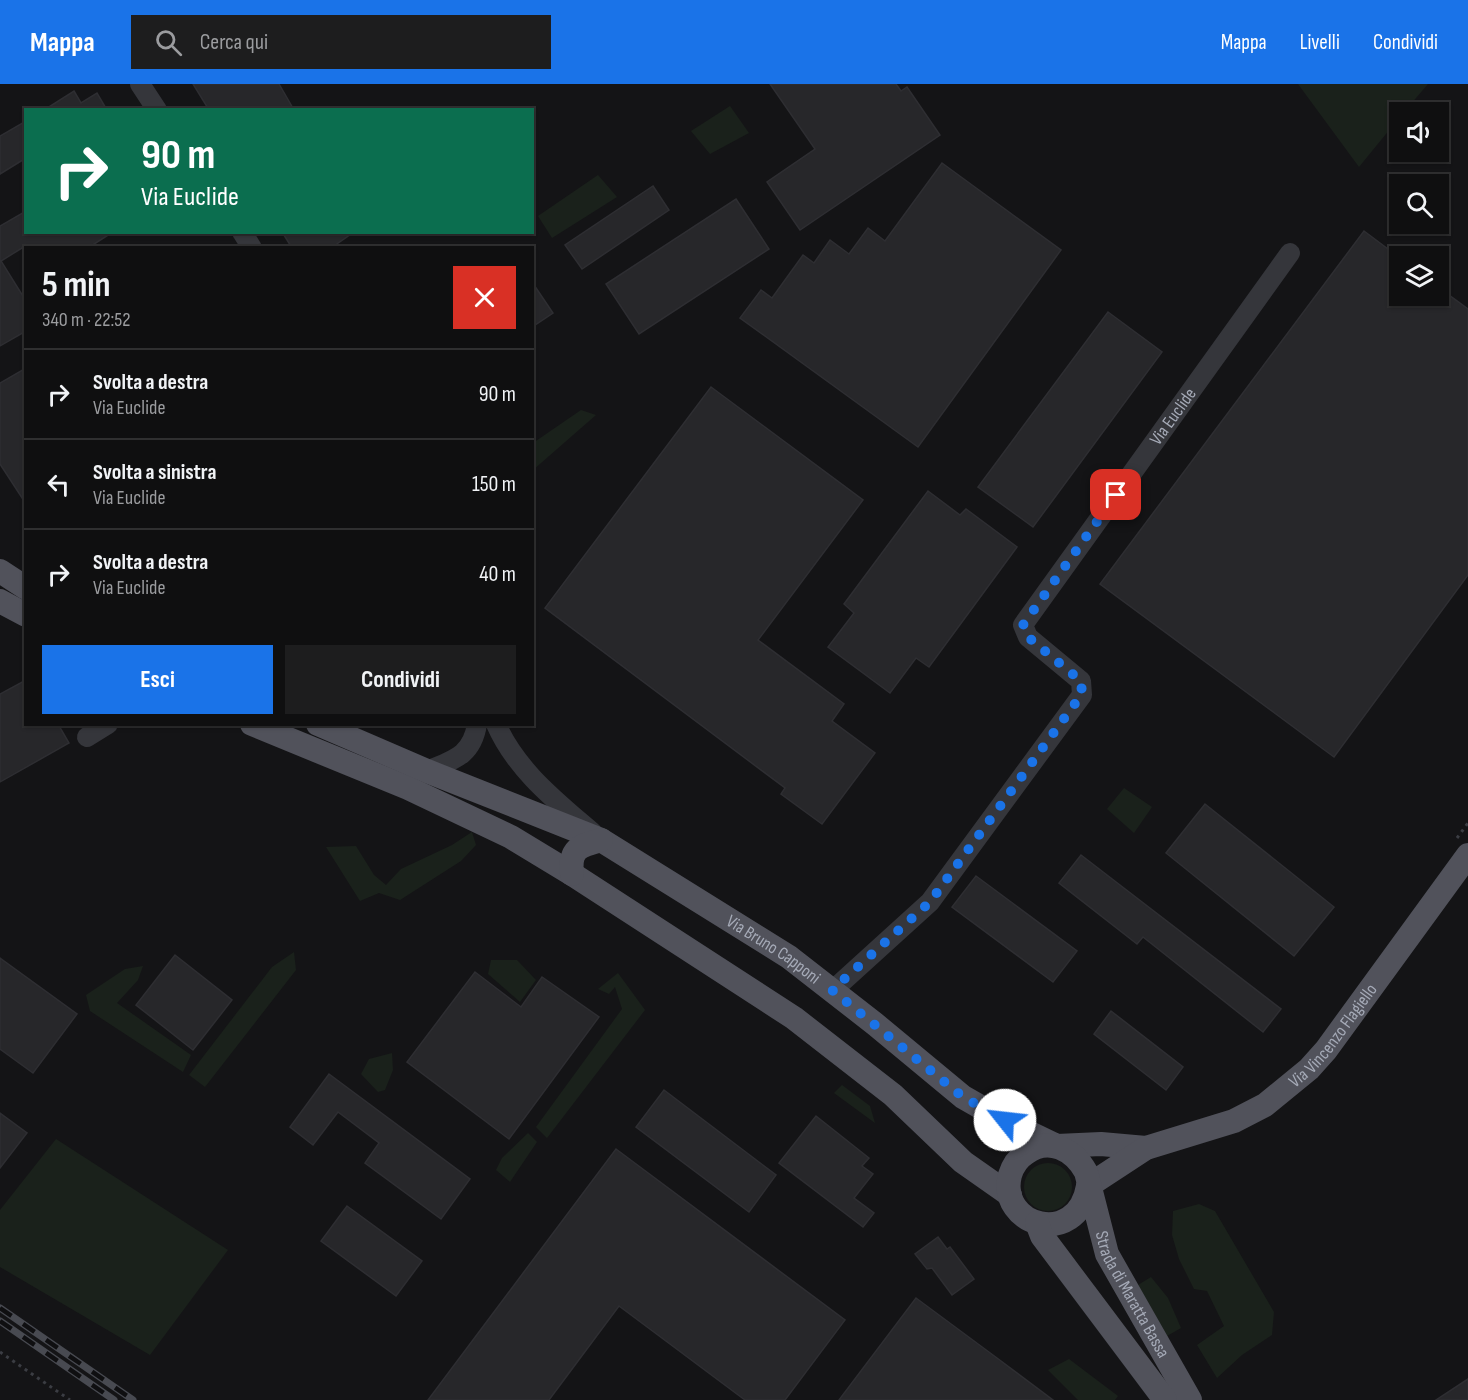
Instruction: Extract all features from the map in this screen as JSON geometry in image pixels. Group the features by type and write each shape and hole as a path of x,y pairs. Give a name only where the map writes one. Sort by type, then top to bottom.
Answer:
{"main road":[{"path":"0,571 24,587"},
{"path":"0,600 24,614"},
{"path":"257,726 408,788 511,837 572,874 794,1018 893,1095 963,1162 1010,1195"},
{"name":"Via Bruno Capponi","path":"323,726 427,771 601,840 789,957 963,1097 1058,1146"},
{"path":"572,874 570,861 576,850 582,845 601,840"},
{"name":"Via Vincenzo Flagiello","path":"1088,1186 1146,1148 1234,1121 1265,1105 1309,1069 1326,1050 1461,848"},
{"name":"Via Vincenzo Flagiello","path":"1058,1146 1101,1144 1146,1148"},
{"path":"1044,1145 1058,1146 1070,1151 1080,1160 1086,1172 1088,1186 1086,1197 1081,1208 1072,1217 1049,1225 1037,1223 1020,1213 1010,1195 1009,1181 1012,1168 1020,1157 1031,1149 1044,1145"},
{"name":"Strada di Maratta Bassa","path":"1088,1186 1107,1254 1190,1400"},
{"name":"Strada di Maratta Bassa","path":"1037,1223 1042,1236 1165,1400"}],"street":[{"path":"140,84 156,108"},
{"name":"Via Euclide","path":"832,990 930,902 1082,694 1081,681 1028,637 1023,625 1290,253"},
{"path":"87,737 105,726"},
{"path":"427,771 456,759 468,750 475,736 477,726"},
{"path":"497,726 518,762 549,794 601,840"}],"path":[{"path":"1461,848 1468,823"},
{"path":"0,1352 70,1400"}],"shaded area":[{"path":"1298,84 1428,84 1413,102 1389,102 1389,130 1359,167"},
{"path":"730,106 749,133 710,154 691,131"},
{"path":"598,175 617,197 552,238 538,216"},
{"path":"581,410 596,415 534,469 534,442"},
{"path":"1124,788 1152,807 1134,833 1107,809"},
{"path":"472,832 476,845 461,861 400,900 379,893 360,901 326,847 356,846 374,875 386,885 401,869 452,845"},
{"path":"294,952 296,970 205,1087 189,1075 272,967"},
{"path":"491,960 517,960 536,980 520,1002 488,974"},
{"path":"143,966 138,980 117,1003 191,1055 183,1072 90,1011 86,995 125,969"},
{"path":"618,973 645,1010 547,1138 536,1127 622,1009 615,987 609,994 598,989"},
{"path":"392,1053 393,1070 385,1090 378,1092 361,1074 369,1059"},
{"path":"842,1085 870,1106 875,1123 834,1093"},
{"path":"528,1133 537,1142 510,1182 496,1170 502,1158"},
{"path":"56,1139 228,1250 150,1355 0,1267 0,1210"},
{"path":"1043,1163 1053,1163 1065,1170 1072,1182 1072,1192 1065,1204 1053,1211 1043,1211 1028,1200 1024,1192 1024,1182 1035,1167"},
{"path":"1199,1204 1215,1211 1274,1312 1272,1335 1242,1355 1217,1378 1197,1345 1224,1326 1207,1291 1194,1289 1179,1259 1172,1235 1173,1211"},
{"path":"1151,1277 1168,1298 1181,1328 1167,1336 1138,1285"},
{"path":"1069,1359 1118,1396 1115,1400 1078,1400 1048,1370"}],"building":[{"path":"193,84 279,84 293,108 208,108"},
{"path":"770,84 896,84 901,91 907,87 940,135 800,230 767,182 815,149"},
{"path":"74,91 81,103 97,93 106,108 47,108"},
{"path":"24,122 24,159 0,174 0,136"},
{"path":"942,163 1061,250 918,447 740,318 761,290 772,298 803,255 814,263 830,240 849,254 868,228 885,241"},
{"path":"653,186 669,210 582,269 565,245"},
{"path":"736,199 769,249 639,334 606,284"},
{"path":"24,212 24,234 110,234 91,246 24,246 1,261 24,298 24,332 0,346 0,226"},
{"path":"1364,231 1389,250 1389,306 1449,306 1449,295 1468,309 1468,575 1334,757 1100,584"},
{"path":"283,234 351,234 334,246 291,246"},
{"path":"534,285 553,313 534,326"},
{"path":"1108,312 1162,352 1033,527 978,487"},
{"path":"24,369 24,501 0,464 0,383"},
{"path":"711,387 863,500 758,640 844,704 832,721 875,753 822,824 781,794 785,788 545,608"},
{"path":"928,491 960,515 966,509 1017,547 929,667 916,658 890,693 828,647 854,613 844,604"},
{"path":"24,681 24,726 59,726 69,743 0,782 0,694"},
{"path":"1205,804 1334,907 1294,956 1166,853"},
{"path":"1081,855 1281,1009 1263,1032 1143,937 1137,944 1059,883"},
{"path":"976,876 1077,951 1053,982 952,907"},
{"path":"175,955 232,1000 193,1050 136,1005"},
{"path":"0,958 77,1014 33,1073 0,1049"},
{"path":"475,972 521,1007 542,977 599,1017 509,1139 407,1062"},
{"path":"1111,1011 1183,1067 1166,1090 1094,1034"},
{"path":"329,1074 470,1179 441,1219 365,1163 379,1143 338,1112 313,1145 290,1127"},
{"path":"664,1090 776,1175 749,1212 636,1127"},
{"path":"0,1113 27,1133 0,1168"},
{"path":"816,1116 869,1158 862,1166 873,1174 854,1198 874,1213 863,1227 779,1163"},
{"path":"616,1149 845,1320 785,1400 745,1400 619,1306 549,1400 428,1400"},
{"path":"347,1206 422,1261 396,1296 321,1241"},
{"path":"938,1237 947,1249 950,1247 974,1279 952,1295 932,1268 927,1269 915,1254"},
{"path":"916,1298 997,1358 1053,1400 839,1400"},
{"path":"1468,1379 1468,1400 1436,1400"}],"railway":[{"path":"0,1308 133,1400"},
{"path":"0,1321 114,1400"}],"route":[{"path":"1005,1120 963,1097 832,990 930,902 1082,694 1081,681 1028,637 1023,625 1116,495"}]}
